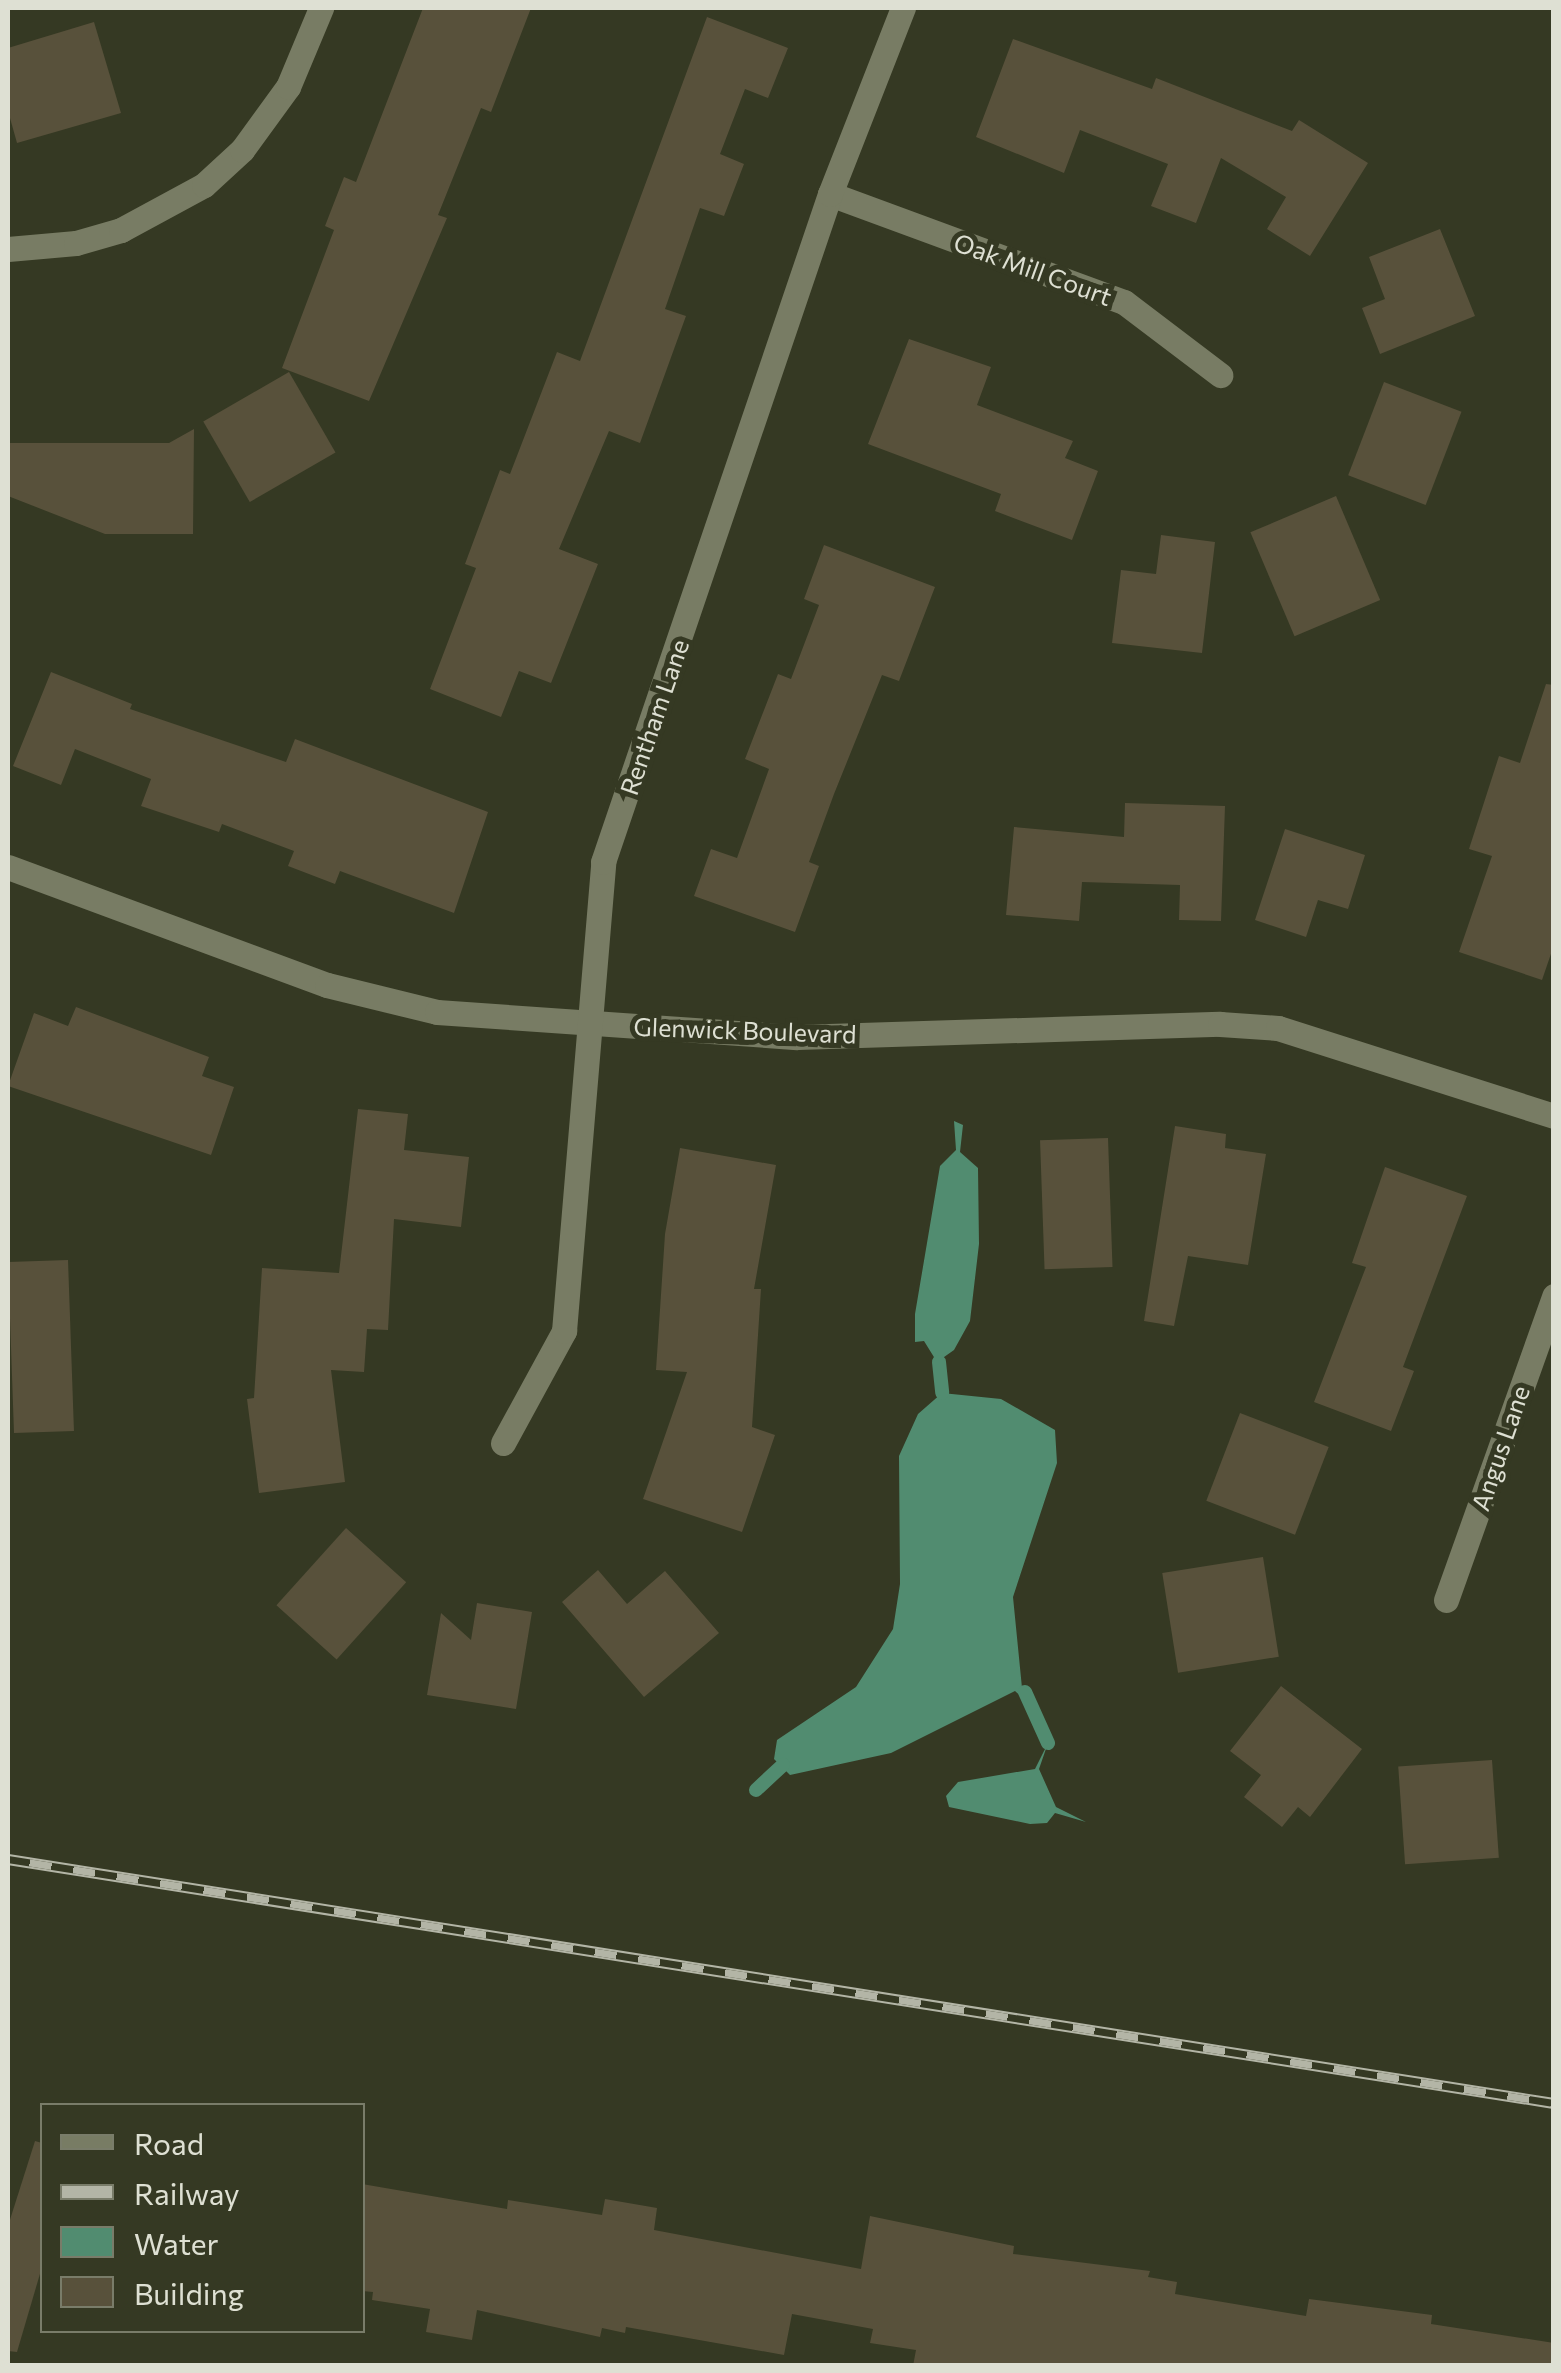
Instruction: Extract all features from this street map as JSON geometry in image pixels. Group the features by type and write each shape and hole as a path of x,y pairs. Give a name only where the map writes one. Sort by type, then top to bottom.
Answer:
{"street":[{"path":"8,249 76,243 121,230 204,185 242,150 288,87 320,8"},
{"name":"Rentham Lane","path":"503,1443 564,1331 586,1024 603,862 830,194 904,8"},
{"name":"Oak Mill Court","path":"830,194 1124,302 1220,375"},
{"name":"Glenwick Boulevard","path":"8,867 382,1002 586,1024 797,1037 1220,1024 1278,1028 1554,1116"},
{"name":"Angus Lane","path":"1446,1600 1554,1296"}],"water":[{"path":"954,1121 963,1125 960,1152 978,1168 979,1244 970,1321 954,1350 937,1362 924,1341 915,1342 915,1314 940,1166 956,1150"},
{"path":"942,1393 1001,1399 1055,1430 1057,1463 1013,1597 1023,1698 1015,1691 891,1753 790,1775 774,1759 777,1740 856,1687 893,1629 900,1584 899,1456 918,1414"},
{"path":"1048,1743 1039,1769 1056,1807 1086,1822 1055,1813 1047,1823 1030,1824 949,1807 946,1796 958,1782 1035,1769"}],"building":[{"path":"423,8 531,8 491,112 481,108 438,215 447,218 369,401 282,368 334,230 325,226 344,177 356,182"},
{"path":"707,17 788,48 768,98 745,89 720,154 744,164 724,216 700,208 665,309 686,316 640,443 609,431 559,549 598,564 551,683 519,671 501,717 430,689 476,568 465,564 500,470 510,474 557,352 580,361"},
{"path":"94,22 121,113 17,143 8,111 8,48"},
{"path":"1013,39 1152,89 1156,78 1292,131 1299,120 1368,163 1310,256 1267,229 1286,197 1221,158 1196,223 1151,206 1168,164 1080,130 1064,173 976,137"},
{"path":"1440,229 1475,316 1380,354 1362,308 1385,299 1369,257"},
{"path":"909,339 991,367 977,405 1073,441 1065,458 1098,471 1072,540 995,511 1001,494 868,444"},
{"path":"289,372 336,453 250,502 203,422"},
{"path":"1384,382 1461,412 1426,505 1348,475"},
{"path":"194,429 193,534 105,534 8,496 8,443 169,443"},
{"path":"1336,496 1380,600 1295,636 1250,532"},
{"path":"1161,535 1215,542 1202,653 1112,643 1121,570 1156,574"},
{"path":"824,545 935,587 899,681 882,675 809,862 819,866 795,932 694,896 711,849 737,858 769,769 745,759 778,674 791,679 819,605 804,599"},
{"path":"51,672 132,704 130,709 286,762 295,739 488,812 454,913 340,871 335,884 288,866 294,851 222,824 219,832 141,806 151,779 75,749 61,785 13,766"},
{"path":"1546,684 1554,685 1554,945 1542,980 1459,952 1492,856 1469,849 1499,756 1520,763"},
{"path":"1125,803 1225,806 1221,921 1179,920 1180,885 1082,882 1079,921 1006,915 1014,827 1124,837"},
{"path":"1285,829 1365,855 1348,909 1318,900 1306,937 1255,920"},
{"path":"76,1007 209,1057 202,1076 234,1087 211,1155 8,1086 34,1013 68,1026"},
{"path":"358,1109 408,1114 404,1150 469,1157 461,1227 394,1219 388,1330 367,1329 364,1372 331,1370 345,1482 259,1493 247,1399 254,1398 262,1268 339,1273"},
{"path":"1175,1126 1226,1134 1225,1148 1266,1154 1248,1265 1188,1256 1174,1326 1144,1321"},
{"path":"1108,1138 1113,1267 1045,1269 1040,1140"},
{"path":"680,1148 776,1165 754,1289 761,1289 752,1427 775,1435 742,1532 643,1499 687,1372 656,1370 665,1234"},
{"path":"1385,1167 1467,1196 1403,1367 1414,1371 1391,1431 1314,1402 1366,1267 1352,1263"},
{"path":"68,1260 74,1431 14,1433 8,1262"},
{"path":"1240,1413 1329,1447 1295,1535 1206,1501"},
{"path":"346,1528 406,1582 337,1659 276,1605"},
{"path":"1263,1557 1279,1657 1178,1673 1162,1573"},
{"path":"598,1570 627,1604 665,1571 719,1633 644,1697 562,1602"},
{"path":"477,1603 532,1612 516,1709 427,1695 441,1613 471,1640"},
{"path":"1281,1686 1362,1749 1310,1817 1298,1807 1282,1827 1244,1797 1261,1775 1230,1751"},
{"path":"1492,1760 1499,1858 1405,1864 1398,1767"},
{"path":"35,2141 40,2142 40,2274 17,2352 8,2351 8,2226"},
{"path":"365,2185 507,2209 508,2200 602,2215 605,2199 657,2208 654,2230 861,2269 870,2216 1014,2246 1013,2254 1150,2271 1148,2277 1177,2282 1175,2294 1306,2316 1309,2299 1432,2315 1431,2324 1554,2343 1554,2366 913,2366 916,2350 870,2343 873,2329 792,2314 784,2355 626,2327 625,2333 602,2328 600,2337 477,2310 472,2340 426,2332 430,2309 372,2300 373,2292 365,2291"}],"waterway":[{"path":"939,1362 942,1393"},
{"path":"1025,1692 1048,1743"},
{"path":"756,1790 783,1765"}],"railway":[{"path":"8,1859 1554,2103"}]}
